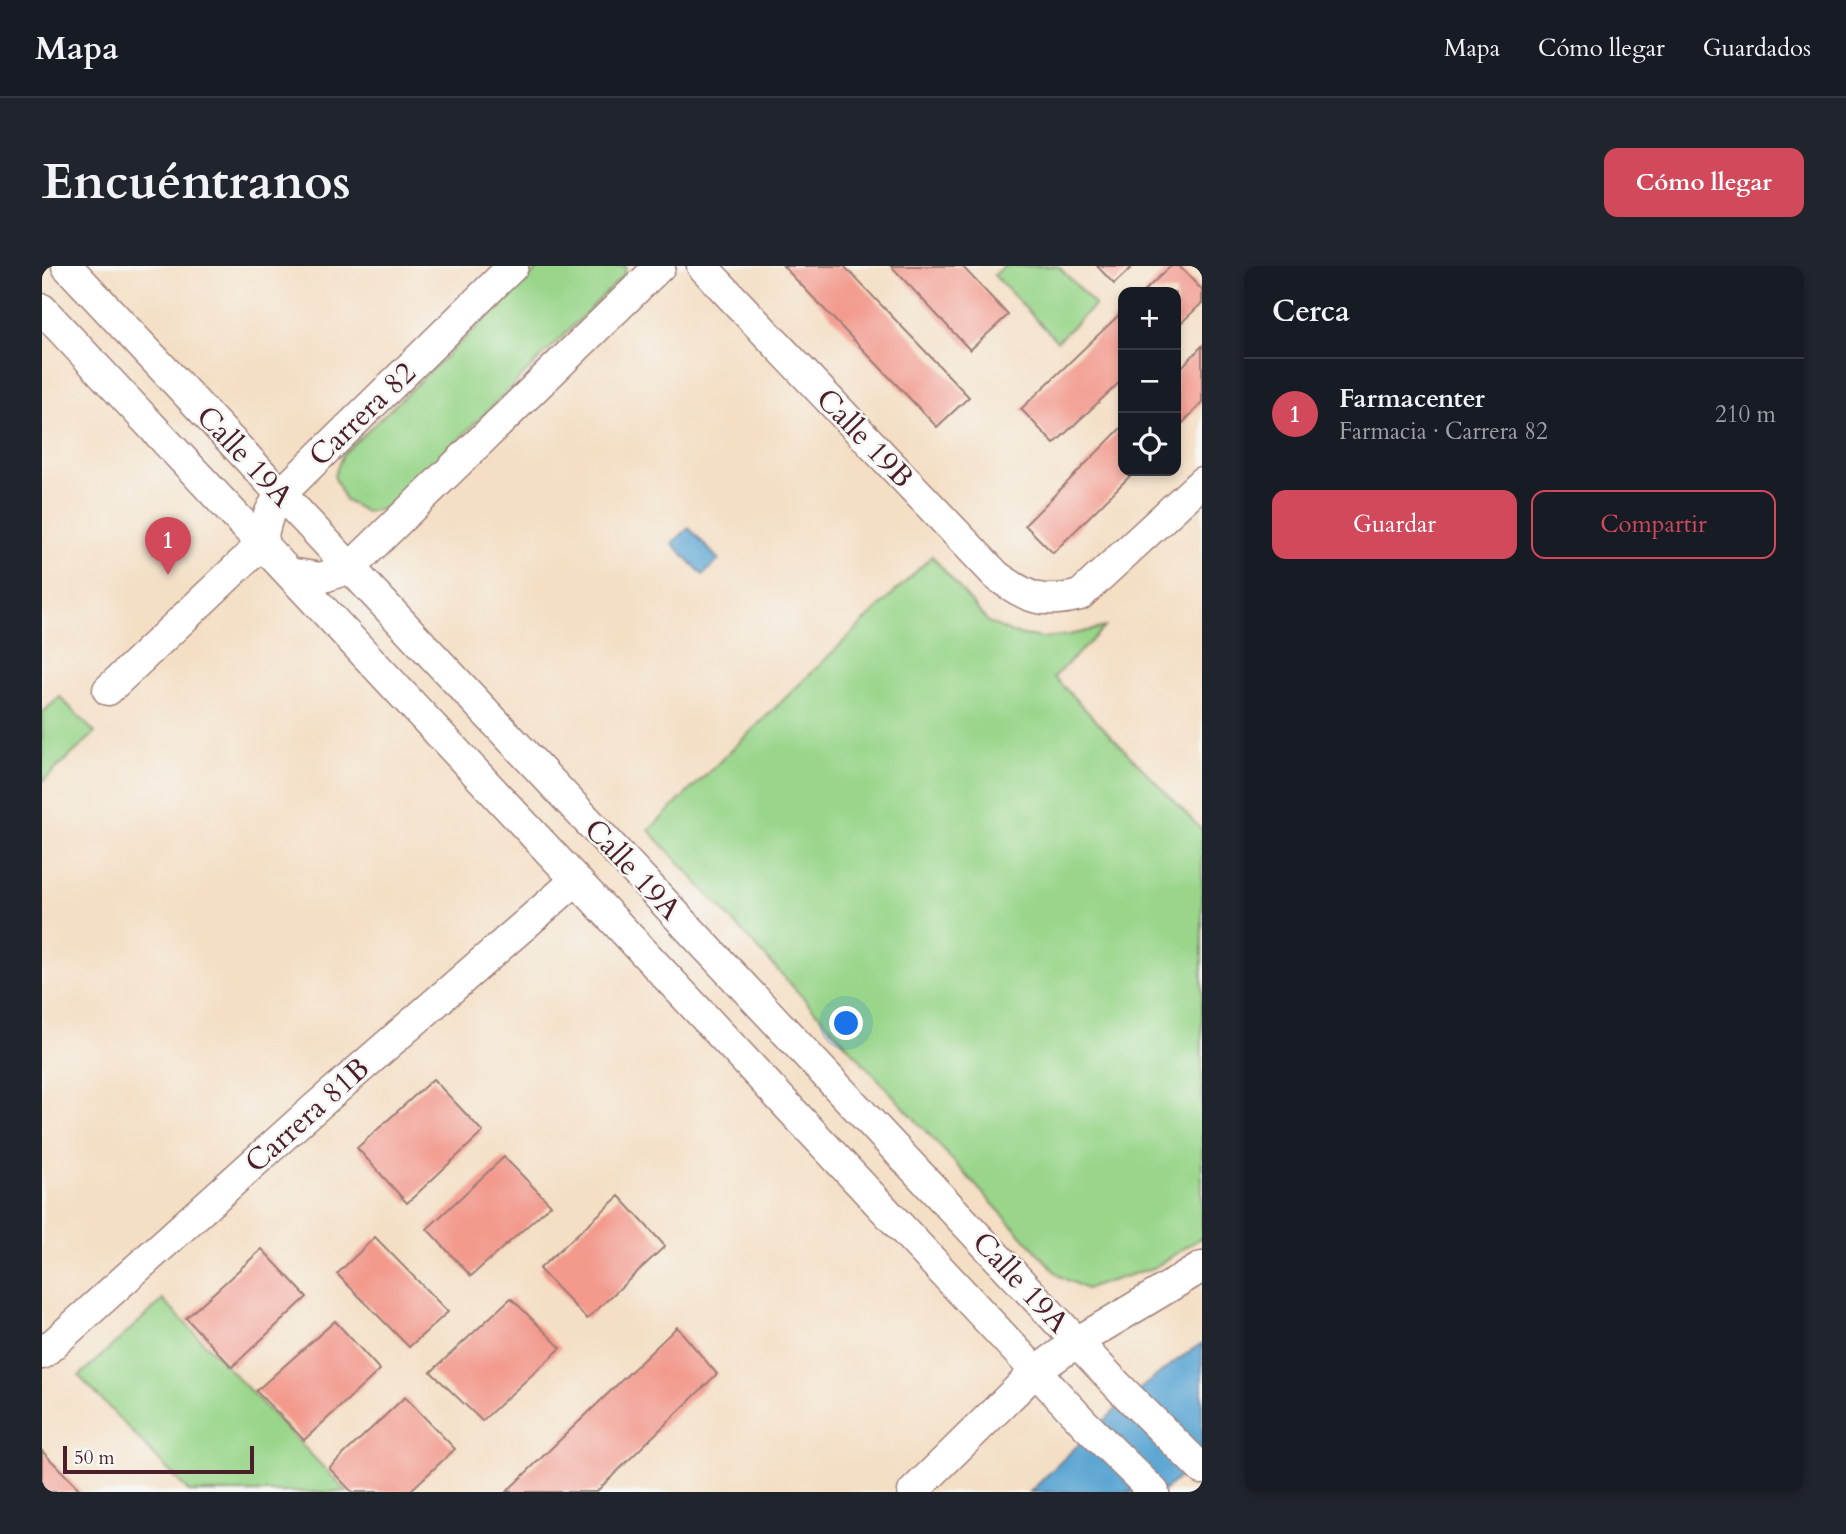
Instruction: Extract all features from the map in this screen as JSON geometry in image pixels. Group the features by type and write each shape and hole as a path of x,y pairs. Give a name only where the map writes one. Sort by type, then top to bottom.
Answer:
{"street":[{"name":"Calle 19A","path":"67,266 1120,1388 1202,1469"},
{"name":"Carrera 82","path":"262,544 269,510 281,494 513,266"},
{"path":"289,573 321,578 350,568 660,266"},
{"name":"Calle 19B","path":"702,266 997,576 1017,591 1037,600 1059,601 1080,595 1202,482"},
{"name":"Calle 19A","path":"42,309 1036,1371 1154,1492"},
{"path":"108,690 262,544"},
{"name":"Carrera 81B","path":"42,1354 307,1115 576,880"},
{"path":"913,1492 1036,1371 1077,1342 1202,1267"}],"green space":[{"path":"541,266 626,266 625,274 391,507 366,512 345,500 334,476 343,454"},
{"path":"1004,266 1058,266 1095,305 1057,341 994,275"},
{"path":"932,556 988,622 1012,633 1043,638 1105,627 1054,677 1202,830 1202,1237 1155,1267 1086,1289 1059,1276 649,830"},
{"path":"60,697 95,733 42,782 42,713"},
{"path":"163,1300 347,1492 189,1492 79,1376"}],"water":[{"path":"689,528 719,560 703,575 672,543"},
{"path":"1202,1343 1202,1457 1162,1492 1030,1492 1134,1394"}],"building":[{"path":"783,266 844,266 969,397 937,427"},
{"path":"891,266 962,266 1008,315 970,350"},
{"path":"1097,266 1133,266 1114,284"},
{"path":"1171,266 1179,266 1202,290 1202,303 1181,323 1181,287 1148,287"},
{"path":"1118,316 1118,384 1054,444 1021,409"},
{"path":"1202,346 1202,403 1181,425 1181,413 1181,368"},
{"path":"1118,431 1118,476 1130,476 1053,553 1025,525"},
{"path":"433,1079 483,1132 407,1203 357,1148"},
{"path":"504,1157 551,1205 471,1276 427,1229"},
{"path":"619,1196 665,1246 587,1319 539,1269"},
{"path":"375,1237 448,1312 409,1347 337,1274"},
{"path":"262,1249 307,1297 232,1367 186,1318"},
{"path":"511,1298 561,1348 482,1421 431,1372"},
{"path":"335,1321 380,1370 304,1440 256,1391"},
{"path":"677,1327 717,1374 596,1492 506,1492"},
{"path":"405,1397 455,1449 409,1492 352,1492 329,1468"},
{"path":"42,1451 82,1492 42,1492"}],"place":[{"name":"Farmacenter","path":"168,575"}]}
